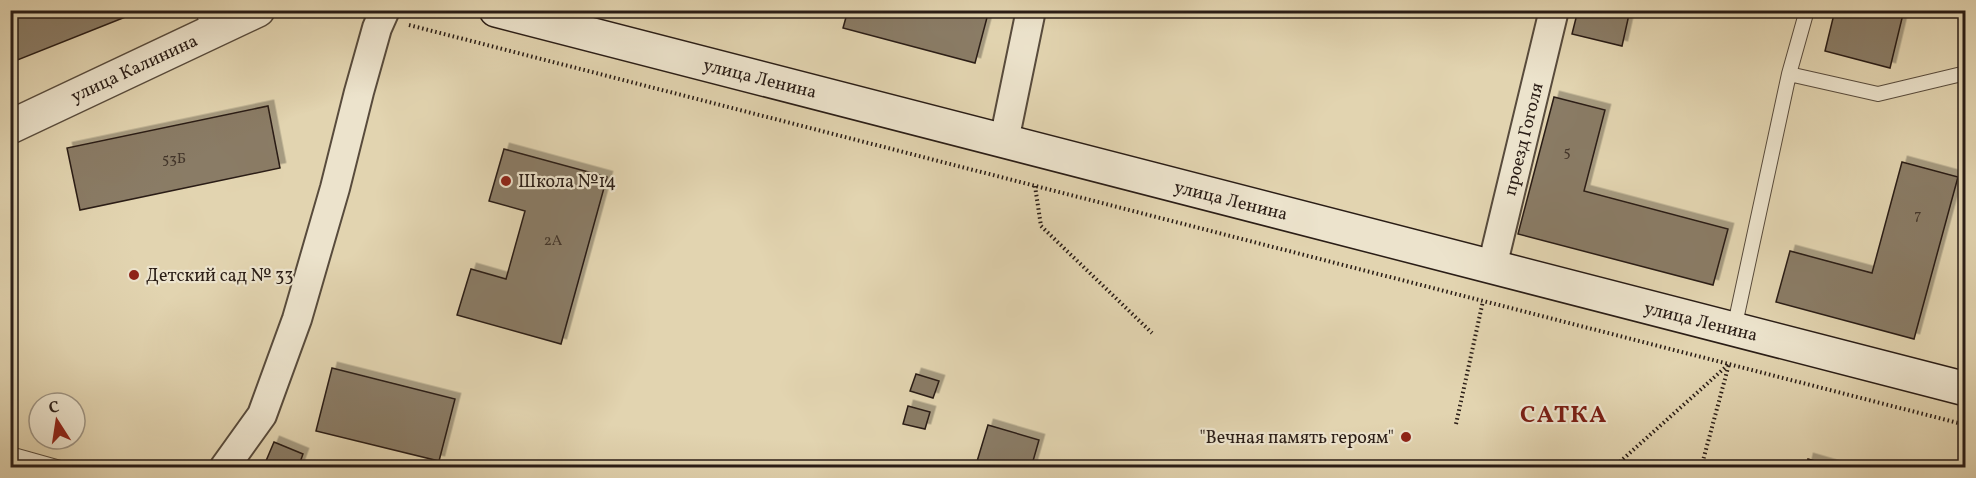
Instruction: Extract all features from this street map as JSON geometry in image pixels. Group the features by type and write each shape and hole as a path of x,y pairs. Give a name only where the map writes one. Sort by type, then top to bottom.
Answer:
{"main road":[{"name":"улица Калинина","path":"10,126 207,21 258,10"},
{"name":"улица Ленина","path":"496,10 1965,389"}],"street":[{"path":"1004,141 1031,10"},
{"name":"проезд Гоголя","path":"1492,267 1554,10"},
{"path":"224,468 262,415 297,319 335,188 358,92 383,14"}],"lane":[{"path":"1734,329 1789,74 1807,10"},
{"path":"1789,74 1878,94 1965,73"},
{"path":"10,454 60,468"}],"path":[{"path":"383,14 1035,186 1965,425"},
{"path":"1035,186 1041,226 1152,333"},
{"path":"1456,424 1483,301"},
{"path":"1613,468 1729,364"},
{"path":"1701,468 1729,364"}],"building":[{"path":"10,10 143,10 10,63"},
{"path":"848,10 989,10 975,63 843,28"},
{"path":"1578,10 1630,10 1622,46 1572,34"},
{"path":"1835,10 1904,10 1890,68 1825,51"},
{"path":"1554,97 1605,110 1584,191 1728,229 1713,285 1518,234"},
{"path":"268,106 280,168 80,210 67,148"},
{"path":"504,149 607,177 561,344 457,315 471,269 506,279 525,211 489,201"},
{"path":"1902,162 1958,177 1914,339 1776,302 1790,251 1872,273"},
{"path":"332,368 455,399 439,461 316,431"},
{"path":"916,374 939,381 933,398 910,391"},
{"path":"908,406 930,412 925,429 903,424"},
{"path":"988,425 1039,440 1031,468 975,468"},
{"path":"274,442 303,454 298,468 263,468"},
{"path":"1808,459 1839,468 1806,468"}],"place":[{"name":"Школа №14","path":"506,181"},
{"name":"Детский сад № 33","path":"134,275"},
{"name":"\"Вечная память героям\"","path":"1406,437"}],"district":[{"name":"САТКА","path":"1564,414"}]}
